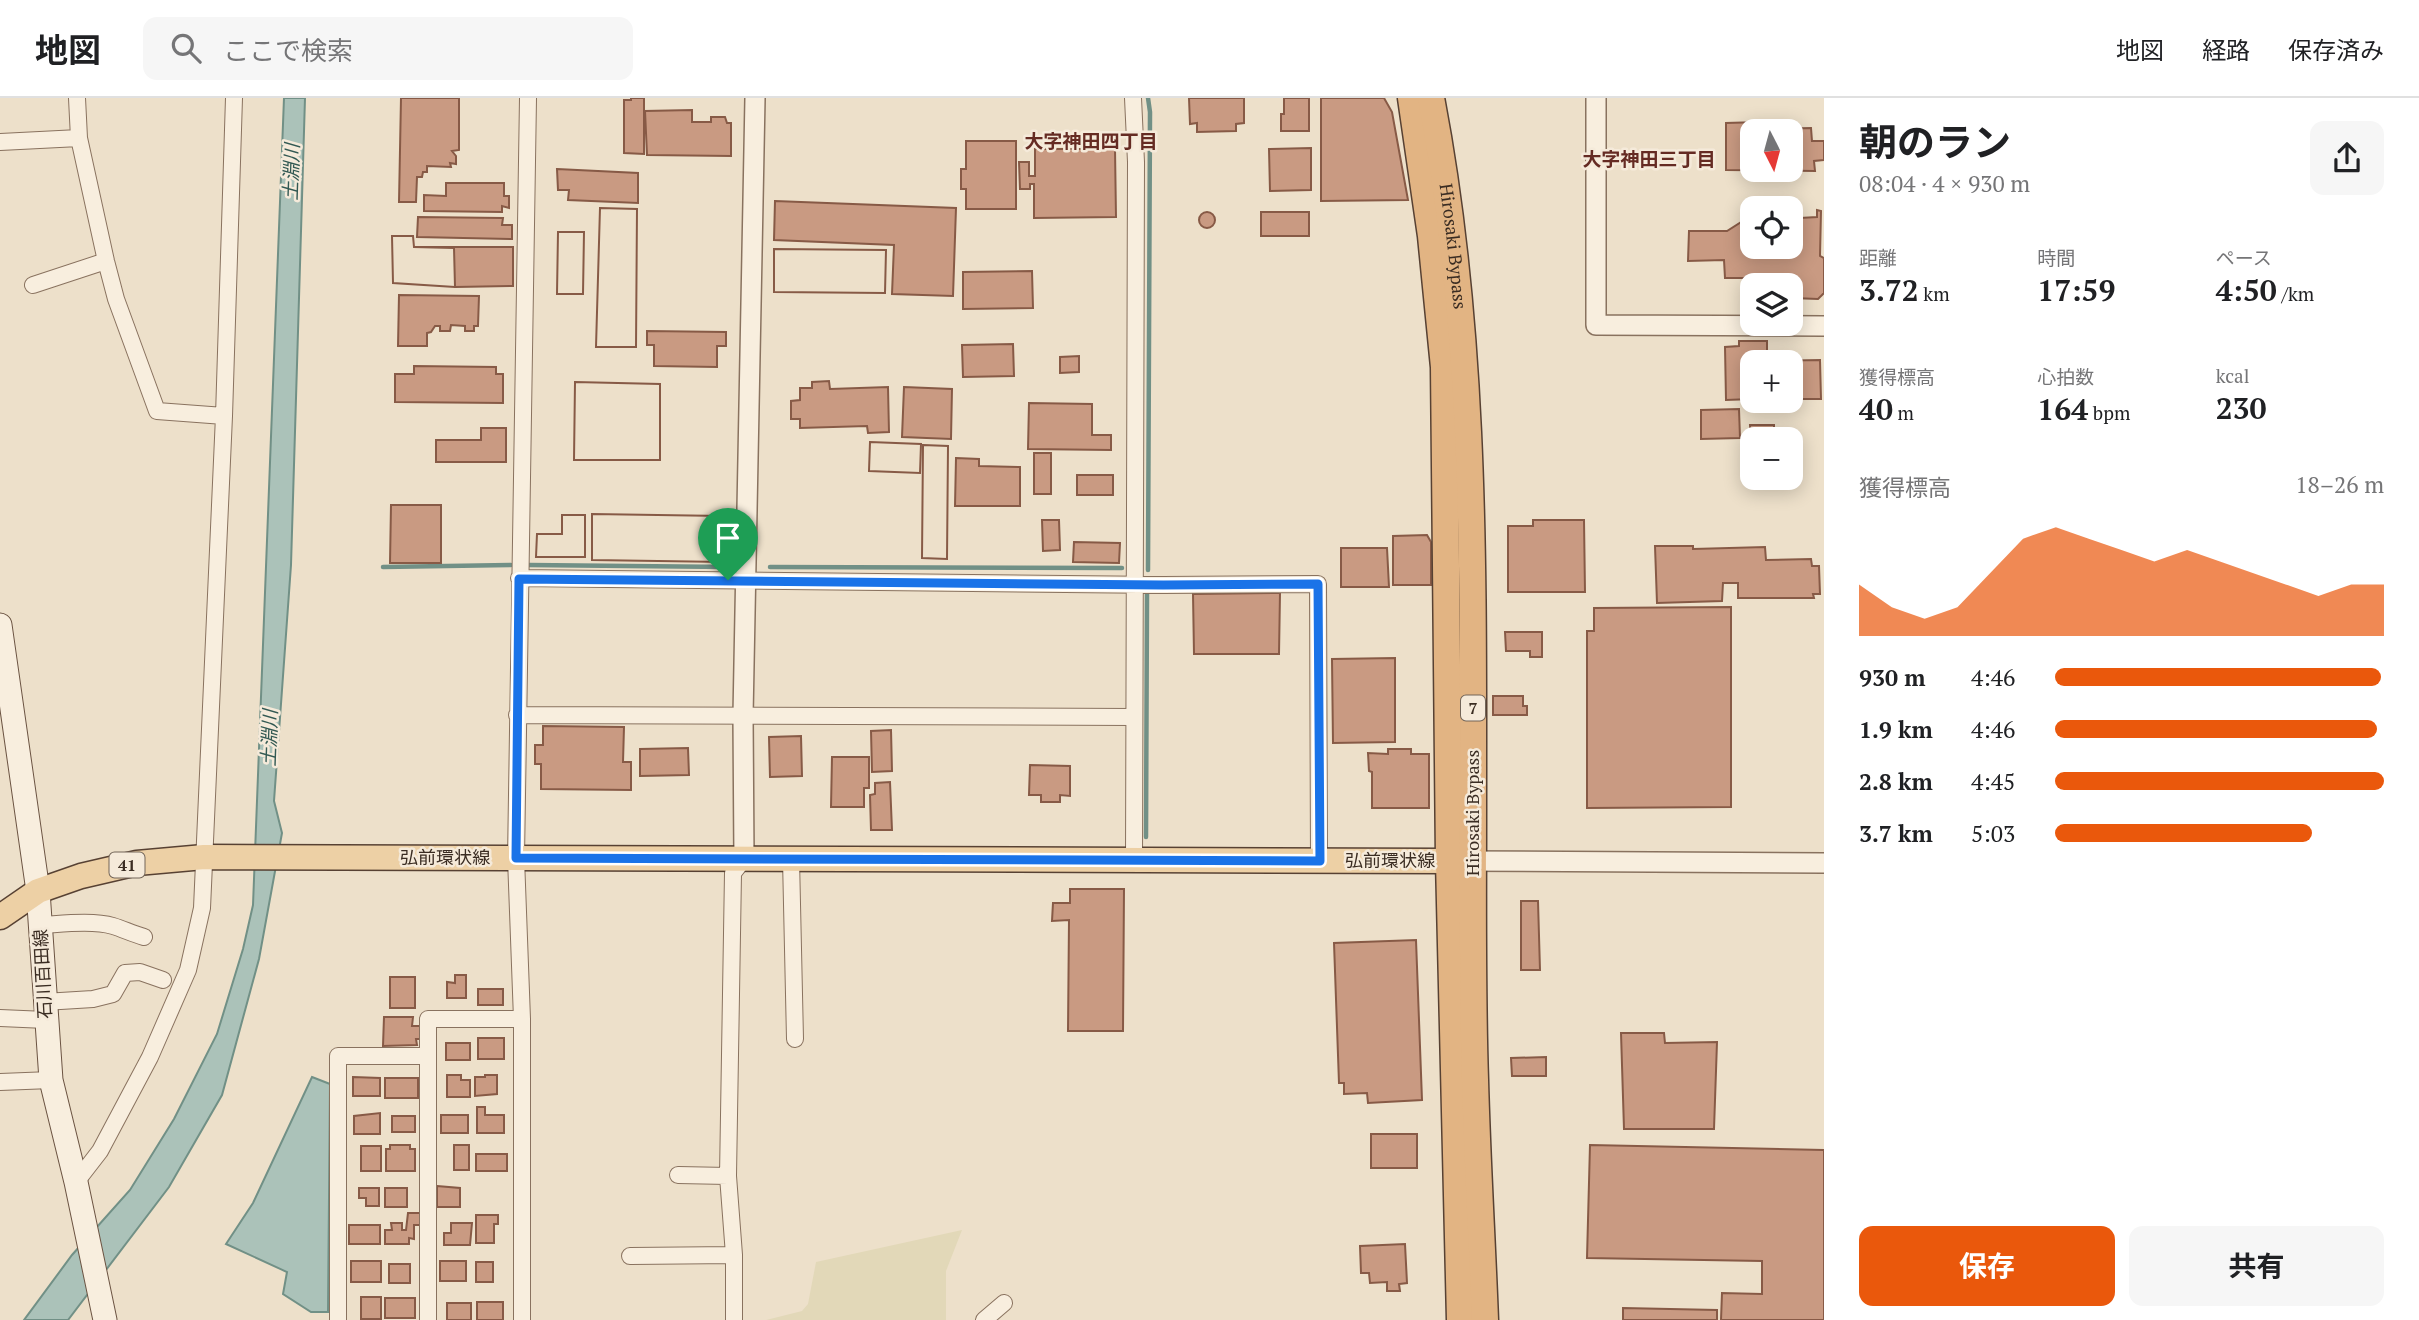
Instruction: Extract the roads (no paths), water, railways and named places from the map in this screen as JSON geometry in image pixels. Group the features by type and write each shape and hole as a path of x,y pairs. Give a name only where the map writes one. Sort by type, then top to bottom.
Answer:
{"highway":[{"name":"Hirosaki Bypass","path":"1411,98 1431,236 1444,367 1461,861 1475,1078 1485,1320"},
{"name":"Hirosaki Bypass","path":"1431,98 1446,173 1458,272 1466,370 1473,536 1461,861 1460,1320"}],"main road":[{"name":"石川百田線","path":"0,625 38,891 51,1080 105,1320"},
{"name":"弘前環状線","path":"0,917 38,891 81,876 137,863 212,857 1461,861"}],"street":[{"path":"77,98 79,138 106,261 116,299 157,411 223,416"},
{"path":"76,1182 100,1151 150,1057 188,970 212,857 234,98"},
{"path":"522,1320 522,1018 516,858 528,98"},
{"path":"734,1320 734,1255 728,1176 733,873 744,859 743,716 755,98"},
{"path":"1133,98 1136,162 1134,860"},
{"path":"1596,98 1596,324 1824,326"},
{"path":"0,142 79,138"},
{"path":"33,285 106,261"},
{"path":"519,579 1318,584 1320,861"},
{"path":"517,715 1134,718"},
{"path":"791,859 795,1039"},
{"path":"1461,861 1824,863"},
{"path":"40,925 74,923 112,926 144,937"},
{"path":"0,1018 45,1011 113,994 125,973 140,972 163,980"},
{"path":"428,1320 428,1019 522,1018"},
{"path":"338,1320 338,1056 428,1056"},
{"path":"0,1083 51,1080"},
{"path":"678,1175 728,1176"},
{"path":"630,1256 734,1255"},
{"path":"984,1320 1004,1303"}],"water":[{"name":"土淵川","path":"284,98 305,98 291,565 274,801 282,833 259,959 222,1095 169,1187 68,1320 24,1320 72,1255 130,1190 174,1119 217,1034 243,949 253,905"},
{"path":"312,1077 330,1084 328,1312 311,1312 283,1294 287,1272 226,1244 253,1203"}],"waterway":[{"path":"1148,98 1148,570"},
{"path":"383,567 511,565"},
{"path":"529,565 729,567"},
{"path":"770,567 1122,568"},
{"path":"1146,837 1147,594"}],"district":[{"name":"大字神田四丁目","path":"1091,141"},
{"name":"大字神田三丁目","path":"1649,159"}]}
